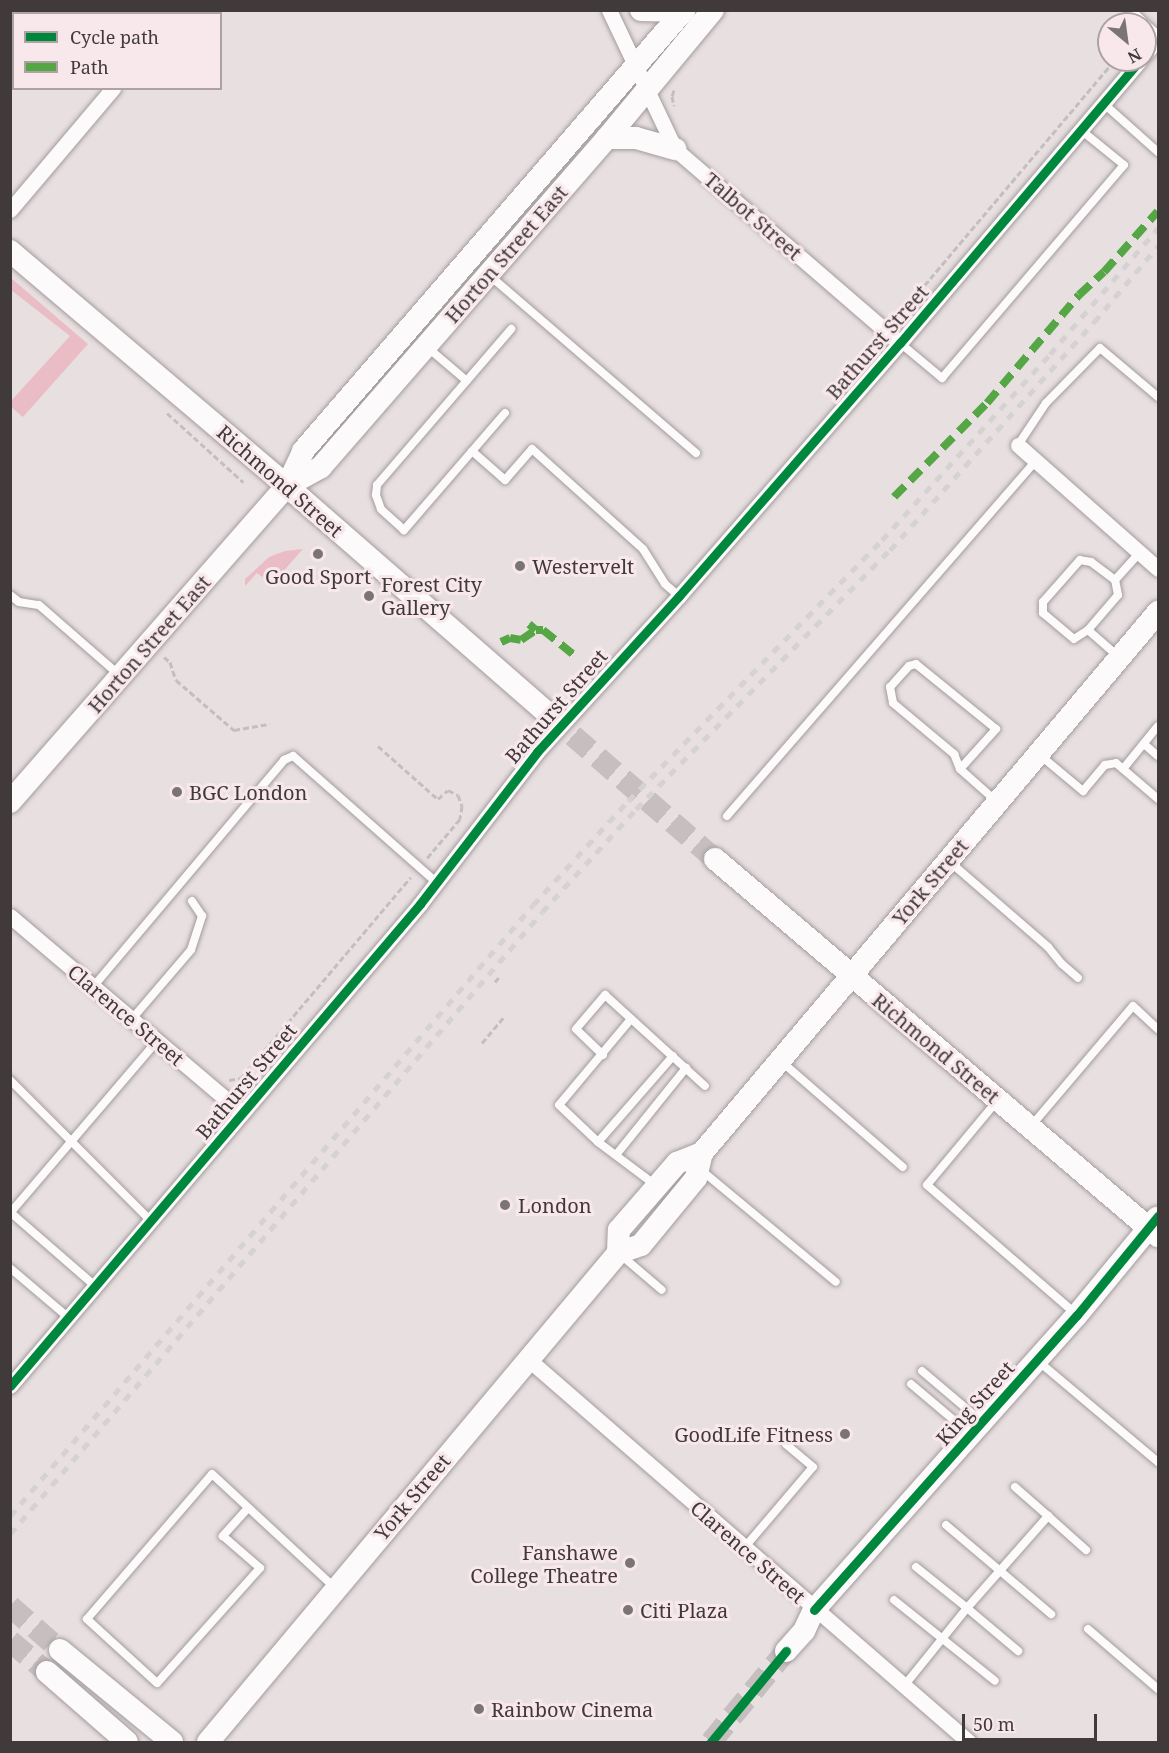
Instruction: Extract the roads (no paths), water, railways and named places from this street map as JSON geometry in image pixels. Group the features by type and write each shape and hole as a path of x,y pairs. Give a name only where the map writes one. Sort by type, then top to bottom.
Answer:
{"main road":[{"path":"642,10 684,11"},
{"name":"Horton Street East","path":"287,486 321,467 607,138 714,10"},
{"name":"Horton Street East","path":"10,802 287,486 303,451 684,11"},
{"path":"607,138 636,138 675,149"},
{"name":"Richmond Street","path":"10,251 287,486 548,714"},
{"name":"York Street","path":"208,1743 618,1253 640,1245 696,1178 700,1160 781,1061 1158,612"},
{"name":"Richmond Street","path":"715,859 1030,1127 1155,1227"},
{"name":"York Street","path":"618,1253 619,1230 677,1163 700,1160"},
{"name":"King Street","path":"786,1651 804,1631 814,1610 1155,1227"},
{"path":"60,1650 172,1743"},
{"path":"47,1672 127,1743"},
{"path":"225,1743 230,1716"}],"street":[{"name":"Talbot Street","path":"609,10 675,149 900,343"},
{"name":"Bathurst Street","path":"10,1386 437,883 537,752 679,596 900,343 1130,72"},
{"path":"10,210 111,90"},
{"path":"1018,445 1158,568"},
{"name":"Clarence Street","path":"10,916 242,1113"},
{"name":"Clarence Street","path":"528,1359 969,1743"}],"lane":[{"path":"1131,10 1158,36"},
{"path":"1103,103 1158,152"},
{"path":"900,343 942,378 1124,165 1081,129"},
{"path":"488,274 696,453"},
{"path":"505,413 404,530 381,509 376,495 377,485 511,329"},
{"path":"426,346 467,381"},
{"path":"1018,445 1046,403 1100,348 1158,397"},
{"path":"472,451 505,480 532,449 643,549 665,584 679,596"},
{"path":"727,816 1036,460"},
{"path":"1115,580 1140,552"},
{"path":"1080,560 1091,562 1115,580 1118,595 1088,630 1074,639 1044,613 1043,602 1080,560"},
{"path":"10,595 19,602 39,605 120,677"},
{"path":"1088,630 1120,658"},
{"path":"960,769 996,729 916,664 909,666 890,687 893,703 954,754 960,769 997,802"},
{"path":"1123,769 1158,726"},
{"path":"1144,744 1158,756"},
{"path":"1039,754 1083,791 1105,765 1112,763 1123,769 1158,799"},
{"path":"93,987 284,760 293,756 437,883"},
{"path":"948,860 1048,947 1078,978"},
{"path":"131,1020 192,950 202,916 192,901"},
{"path":"603,1055 576,1029 605,996 705,1086"},
{"path":"1030,1127 1133,1006 1158,1029"},
{"path":"631,1019 559,1105 598,1142 657,1186"},
{"path":"95,1287 11,1212 70,1139 157,1041"},
{"path":"598,1142 673,1056"},
{"path":"781,1061 903,1167"},
{"path":"616,1155 686,1068"},
{"path":"10,1080 151,1221"},
{"path":"998,1100 927,1185 1077,1315"},
{"path":"700,1160 836,1282"},
{"path":"618,1253 662,1290"},
{"path":"10,1268 69,1318"},
{"path":"1037,1360 1158,1462"},
{"path":"922,1371 976,1428"},
{"path":"910,1384 976,1428"},
{"path":"744,1548 813,1467 786,1444"},
{"path":"248,1508 223,1536 260,1568 157,1683 87,1619 212,1474 336,1589"},
{"path":"1015,1487 1086,1550"},
{"path":"904,1686 967,1608 1048,1516"},
{"path":"946,1525 1051,1614"},
{"path":"916,1567 1018,1651"},
{"path":"894,1600 994,1682"},
{"path":"1088,1629 1158,1689"}],"tunnel":[{"path":"548,714 715,859"},
{"path":"10,1606 60,1650"},
{"path":"10,1641 47,1672"},
{"path":"711,1742 786,1651"}],"railway":[{"path":"10,1516 533,905 628,801 882,540 1050,354 1158,228"},
{"path":"10,1534 542,912 636,809 890,550 1094,322 1158,246"}],"place":[{"name":"Good Sport","path":"318,554"},
{"name":"Westervelt","path":"520,566"},
{"name":"Forest City Gallery","path":"369,596"},
{"name":"BGC London","path":"177,792"},
{"name":"London","path":"505,1205"},
{"name":"GoodLife Fitness","path":"845,1434"},
{"name":"Fanshawe College Theatre","path":"630,1563"},
{"name":"Citi Plaza","path":"628,1610"},
{"name":"Rainbow Cinema","path":"479,1709"}]}
